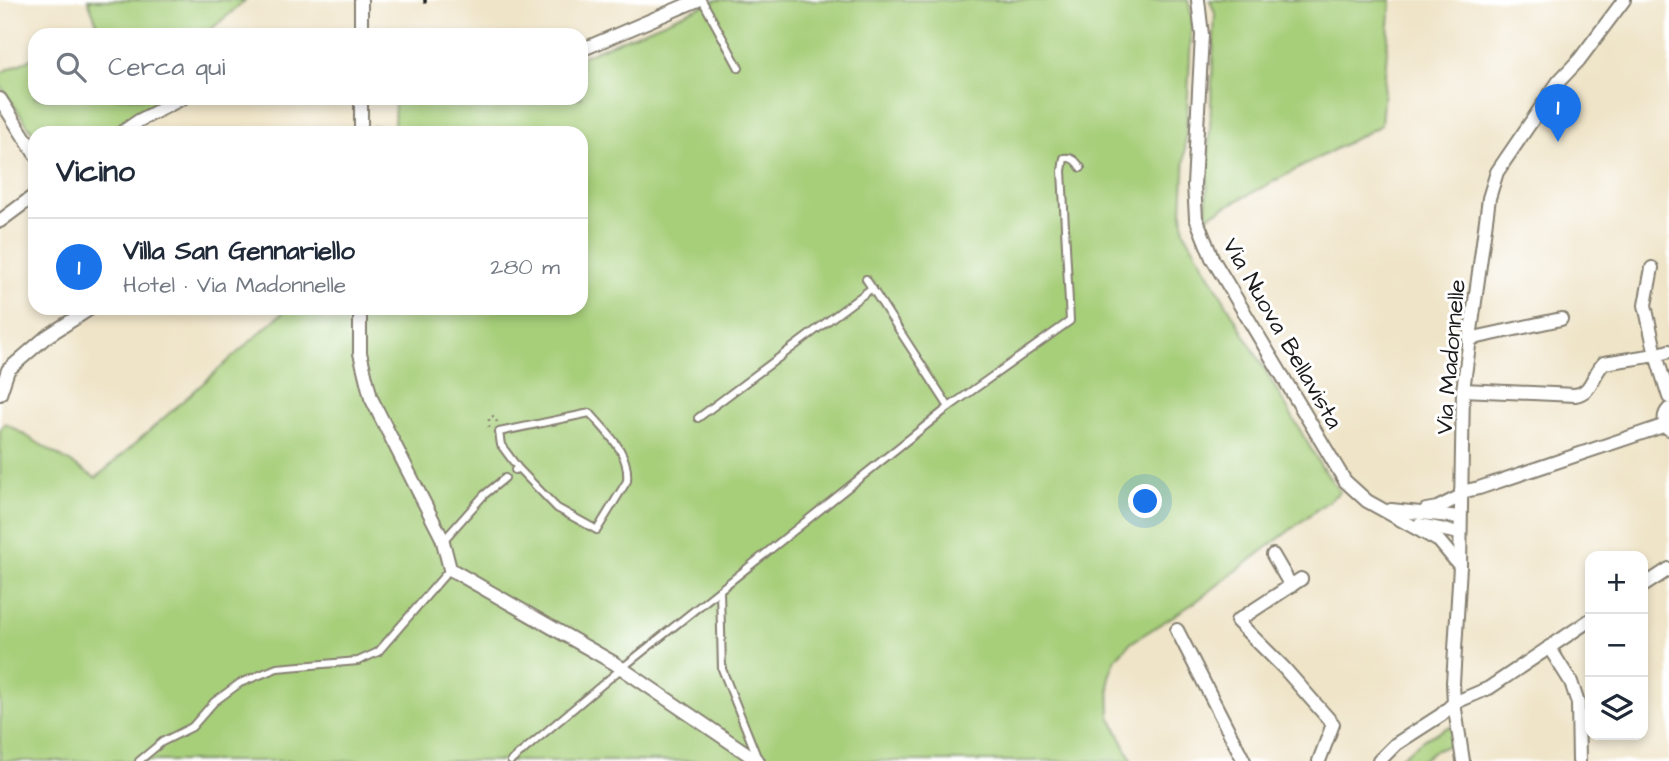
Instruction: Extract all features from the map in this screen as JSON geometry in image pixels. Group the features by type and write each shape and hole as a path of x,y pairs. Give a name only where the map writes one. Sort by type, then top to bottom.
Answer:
{"street":[{"path":"361,0 361,28"},
{"path":"588,47 700,0"},
{"name":"Via Nuova Bellavista","path":"1198,0 1202,36 1194,185 1196,218 1212,258 1345,481 1367,501 1410,517"},
{"name":"Via Madonnelle","path":"1463,761 1453,683 1460,566 1463,390 1489,198 1497,172 1559,81 1579,60 1624,0"},
{"path":"0,99 28,143"},
{"path":"131,126 169,105"},
{"path":"361,105 361,126"},
{"path":"0,221 28,200"},
{"path":"1652,268 1645,305 1662,353 1669,397"},
{"path":"0,394 8,370 46,337 81,315"},
{"path":"360,315 360,353 371,398 443,541 450,569 622,668 758,761"},
{"path":"1469,339 1561,319"},
{"path":"1463,390 1584,394 1598,368 1604,363 1662,353"},
{"path":"1410,517 1437,508 1461,494 1667,427 1664,416 1669,409"},
{"path":"1410,517 1460,517"},
{"path":"1410,517 1460,534"},
{"path":"1410,517 1439,541 1460,566"},
{"path":"1273,555 1296,582 1237,621 1284,668 1333,724 1319,761"},
{"path":"1648,583 1669,569"},
{"path":"1379,761 1396,744 1441,715 1454,703 1489,688 1585,623"},
{"path":"1177,630 1244,761"},
{"path":"1549,647 1571,682 1578,703 1579,761"}],"lane":[{"path":"700,0 739,68"},
{"path":"510,761 948,407 1070,321 1062,171 1064,158 1071,158 1081,168"},
{"path":"866,279 948,407"},
{"path":"698,418 872,288"},
{"path":"590,413 622,452 628,471 627,481 597,530 557,508 516,469 501,445 499,432 590,413"},
{"path":"443,541 484,495 505,478"},
{"path":"139,761 162,743 192,727 214,702 240,683 277,668 358,661 377,652 450,569"},
{"path":"720,590 722,669 758,761"}],"path":[{"path":"489,428 488,419 491,415 494,416 499,432"}],"green space":[{"path":"88,0 246,0 212,28 99,28"},
{"path":"716,0 1188,0 1192,17 1182,212 1184,231 1321,466 1340,492 1194,603 1129,644 1116,658 1109,677 1110,716 1132,761 0,761 0,430 5,423 96,478 280,315 588,315 588,126 394,126 395,105 588,105 588,54"},
{"path":"1210,0 1391,0 1381,125 1206,217 1215,13"},
{"path":"28,60 28,105 153,105 126,126 28,126 0,85 0,73"},
{"path":"1450,726 1455,743 1434,751 1421,761 1396,761 1423,740"}],"place":[{"name":"Villa San Gennariello","path":"1558,142"}]}
